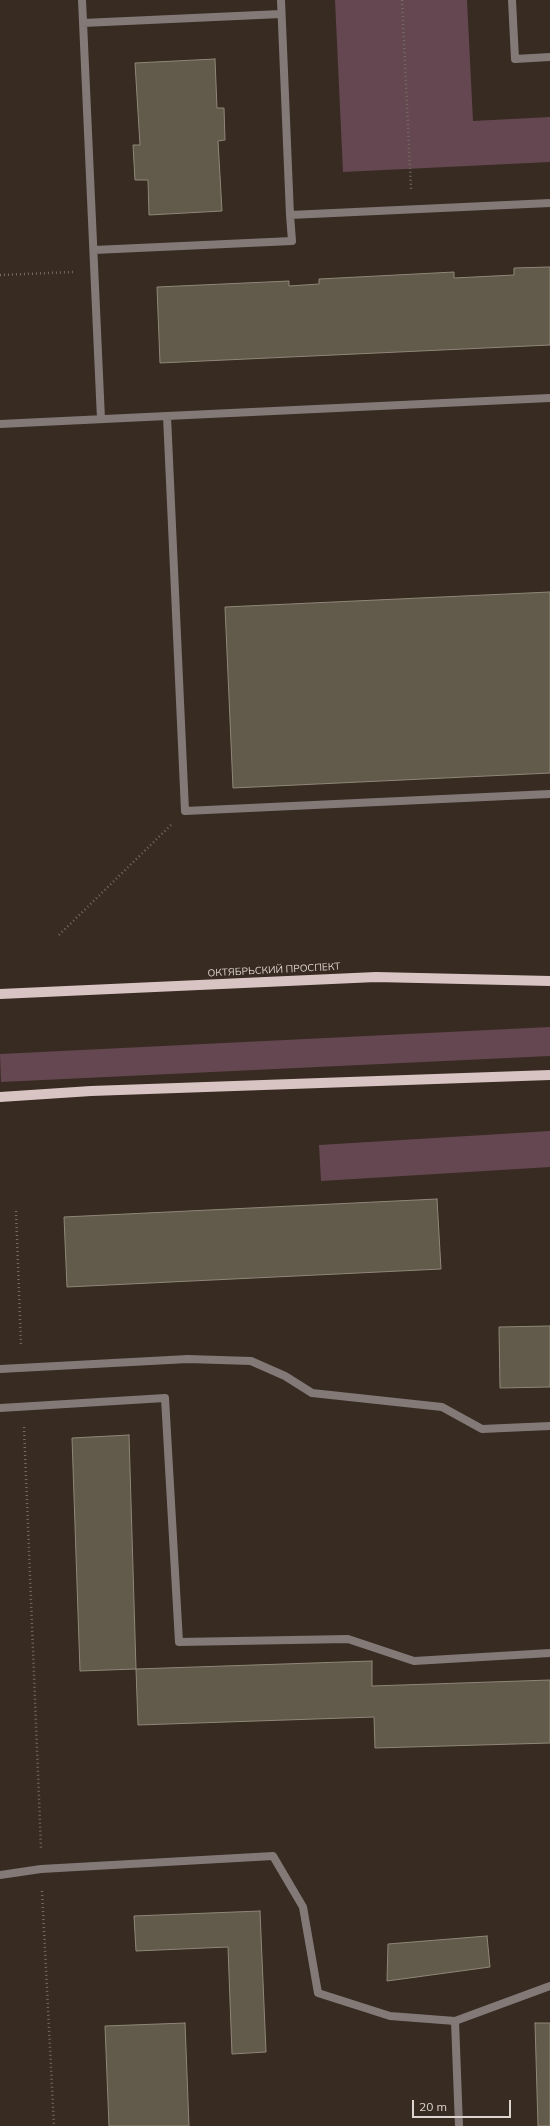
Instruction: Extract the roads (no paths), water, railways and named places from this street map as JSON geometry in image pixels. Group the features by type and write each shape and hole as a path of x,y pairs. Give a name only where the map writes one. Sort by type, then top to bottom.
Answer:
{"main road":[{"name":"ОКТЯБРЬСКИЙ ПРОСПЕКТ","path":"0,994 376,977 550,982"},
{"path":"0,1097 91,1091 550,1075"}],"lane":[{"path":"82,0 101,419"},
{"path":"94,250 292,241 281,0"},
{"path":"512,0 515,59 550,57"},
{"path":"83,23 281,14"},
{"path":"290,215 550,203"},
{"path":"0,424 550,398"},
{"path":"167,416 185,811 550,794"},
{"path":"0,1369 188,1359 251,1361 285,1376 312,1393 442,1407 482,1430 550,1426"},
{"path":"0,1408 165,1398 179,1642 348,1639 414,1662 550,1653"},
{"path":"0,1875 41,1869 273,1856 303,1907 318,1993 390,2016 455,2021 550,1986"},
{"path":"455,2021 459,2126"}]}
